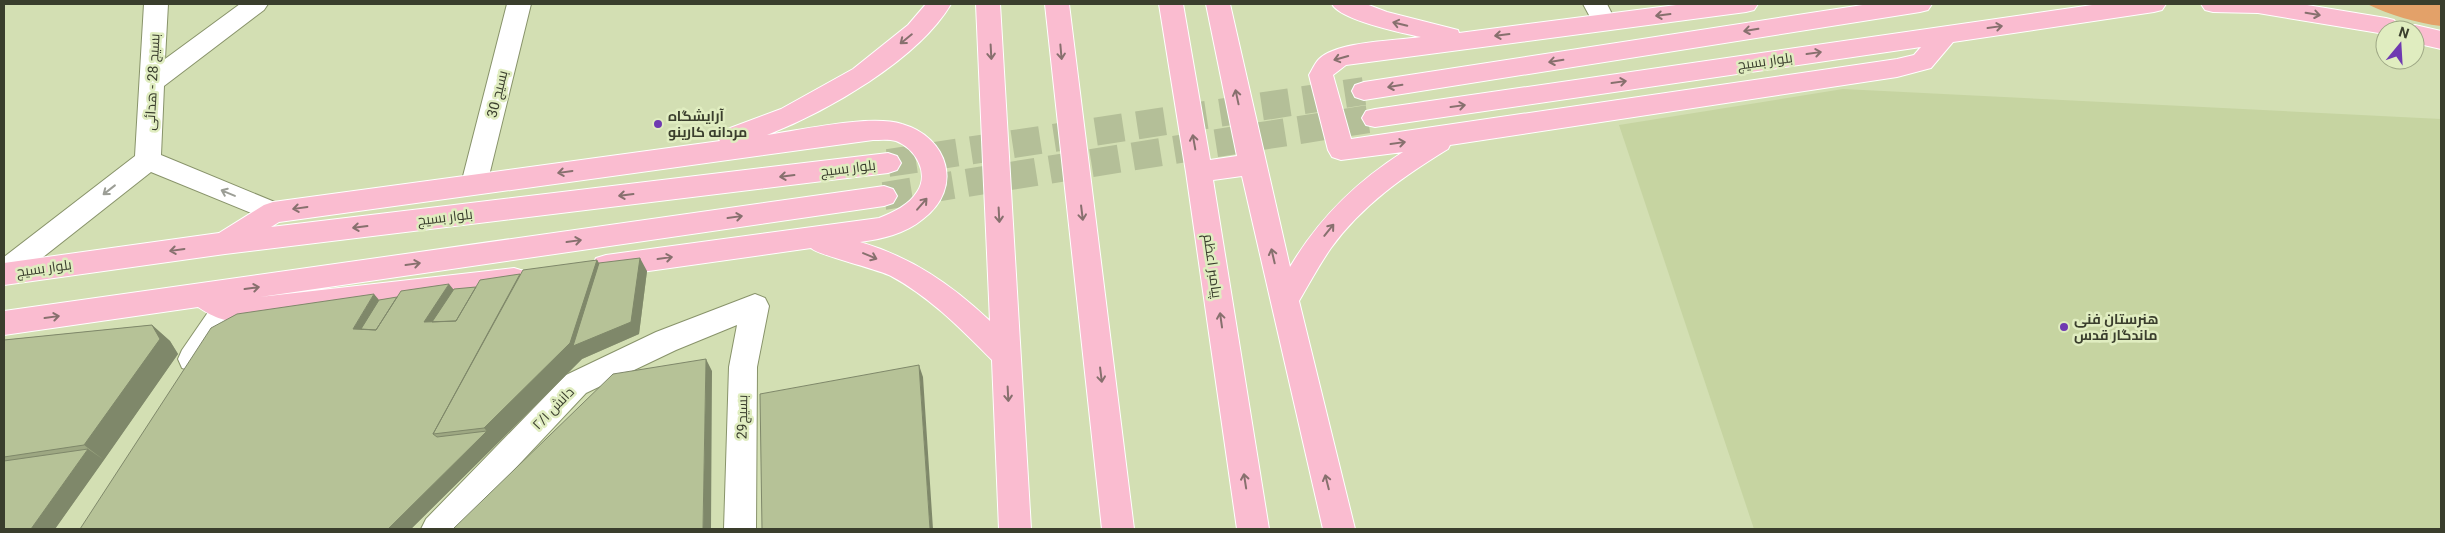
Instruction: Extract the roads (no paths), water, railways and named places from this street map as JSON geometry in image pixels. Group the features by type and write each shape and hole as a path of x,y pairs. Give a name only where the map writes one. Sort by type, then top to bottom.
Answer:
{"main road":[{"path":"684,156 790,116 862,75 916,31 939,4"},
{"path":"988,4 1015,529"},
{"path":"1057,4 1068,128 1079,192 1118,529"},
{"name":"پیامبر اعظم","path":"1171,4 1199,172 1253,529"},
{"path":"1218,4 1252,164 1339,529"},
{"path":"1344,4 1381,20 1464,40"},
{"path":"1746,4 1600,13 1464,40 1360,54 1334,60 1325,67 1321,75 1341,150 1448,136 1897,68 1922,62 1946,34"},
{"path":"1364,91 1920,4"},
{"name":"بلوار بسیج","path":"1375,118 2154,4"},
{"path":"2213,4 2258,5 2375,25"},
{"path":"2338,4 2375,20"},
{"path":"2425,36 2441,40"},
{"path":"225,243 273,212 873,130 904,133 921,143 933,158 936,176 932,192 920,208 902,220 881,228 579,270"},
{"path":"1284,300 1306,262 1328,231 1348,208 1406,162 1448,136"},
{"name":"بلوار بسیج","path":"4,273 225,243 888,164"},
{"path":"1199,172 1252,164"},
{"path":"4,323 214,303 884,196"},
{"path":"806,239 862,252 909,273 977,327 1006,355"},
{"path":"214,303 264,309 539,276"}],"street":[{"name":"بسیج 28 - هدائی","path":"148,160 156,4"},
{"path":"152,82 256,4"},
{"name":"بسیج 30","path":"474,184 520,4"},
{"path":"4,273 148,160 273,212"},
{"path":"176,383 214,303"},
{"name":"دانش ۲/۱","path":"437,529 576,384 666,341 755,306"},
{"name":"بسیج29","path":"740,529 743,367 755,306"}],"tunnel":[{"path":"888,163 1364,91"},
{"path":"884,196 1375,118"}],"place":[{"name":"آرایشگاه مردانه کارینو","path":"658,124"},
{"name":"هنرستان فنی ماندگار قدس","path":"2064,327"}]}
